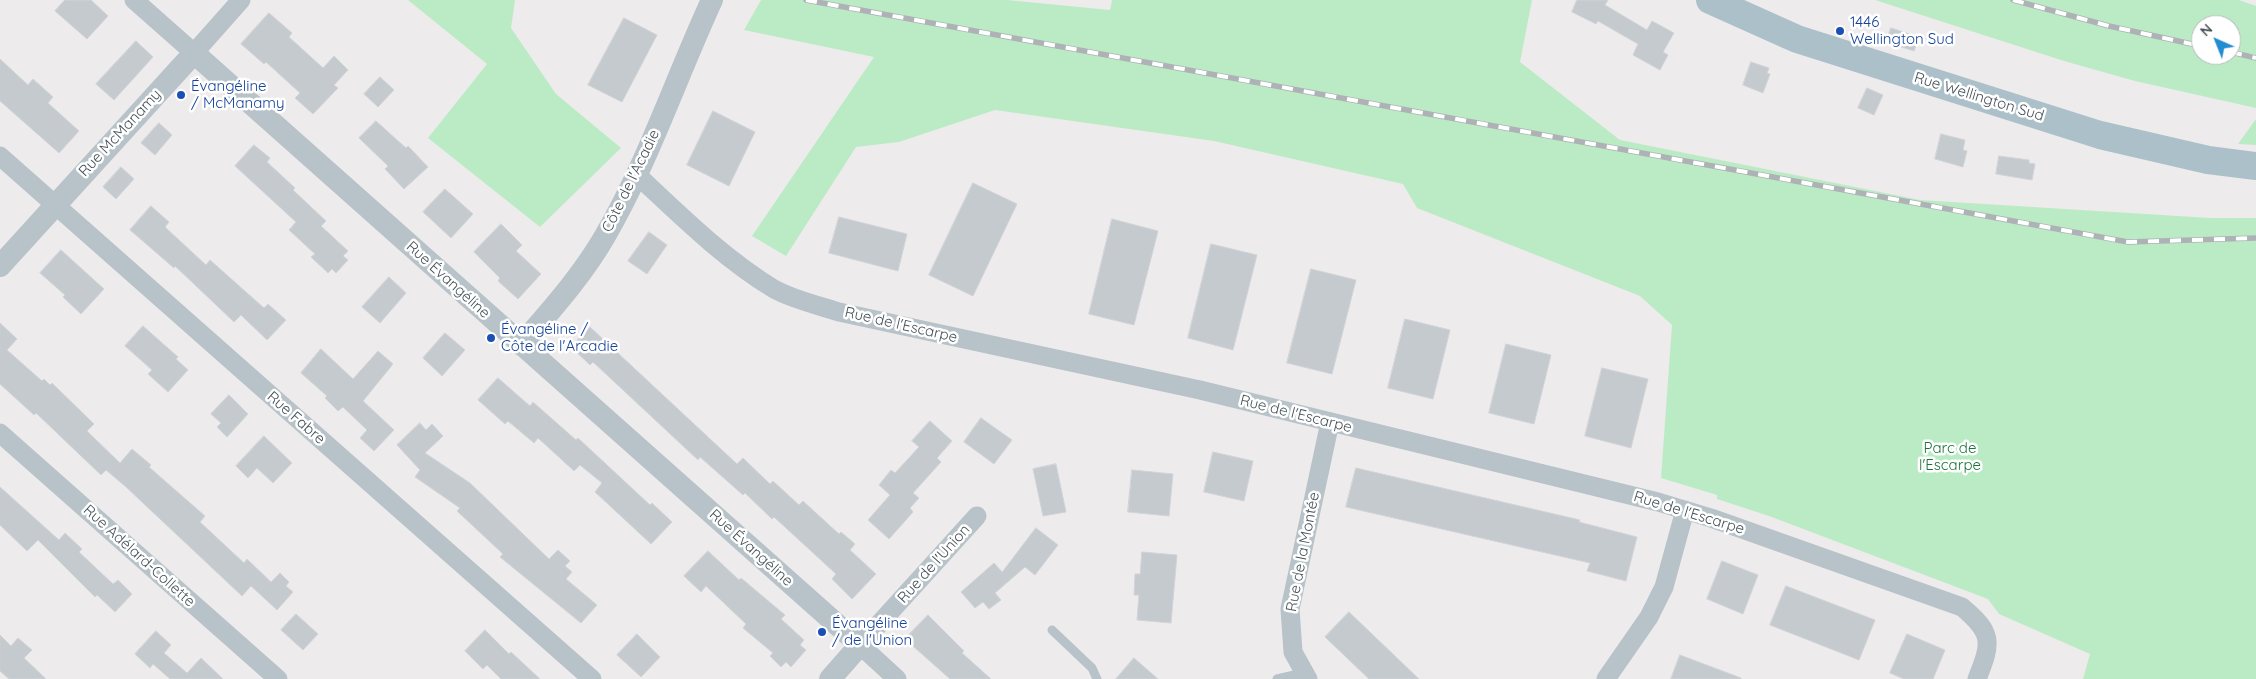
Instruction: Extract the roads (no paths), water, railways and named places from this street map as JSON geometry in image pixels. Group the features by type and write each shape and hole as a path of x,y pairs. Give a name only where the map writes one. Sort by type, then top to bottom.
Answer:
{"main road":[{"name":"Rue Wellington Sud","path":"1710,0 1797,39 2100,135 2208,160 2256,166"}],"street":[{"name":"Rue Évangéline","path":"134,0 897,679"},
{"name":"Rue McManamy","path":"0,266 242,0"},
{"name":"Côte de l'Acadie","path":"522,345 582,271 605,236 636,174 712,0"},
{"name":"Rue Fabre","path":"0,156 592,679"},
{"name":"Rue de l'Escarpe","path":"636,174 708,241 775,289 797,299 839,312 1200,390 1686,510 1962,607 1979,622 1987,636 1987,655 1977,679"},
{"name":"Rue de la Montée","path":"1305,676 1293,652 1290,609 1330,422"},
{"name":"Rue Adélard-Collette","path":"0,433 278,679"},
{"path":"1606,679 1649,617 1664,587 1686,510"},
{"name":"Rue de l'Union","path":"830,679 977,516"}],"lane":[{"path":"1052,630 1092,668 1097,679"},
{"path":"1278,679 1305,676"}],"railway":[{"path":"806,0 2128,242 2256,238"},
{"path":"2013,0 2109,26 2191,44"},
{"path":"2241,54 2256,58"}],"place":[{"name":"1446 Wellington Sud","path":"1840,31"},
{"name":"Évangéline / McManamy","path":"181,95"},
{"name":"Évangéline / Côte de l'Arcadie","path":"491,338"},
{"name":"Évangéline / de l'Union","path":"822,632"}],"park label":[{"name":"Parc de l'Escarpe","path":"1950,456"}]}
